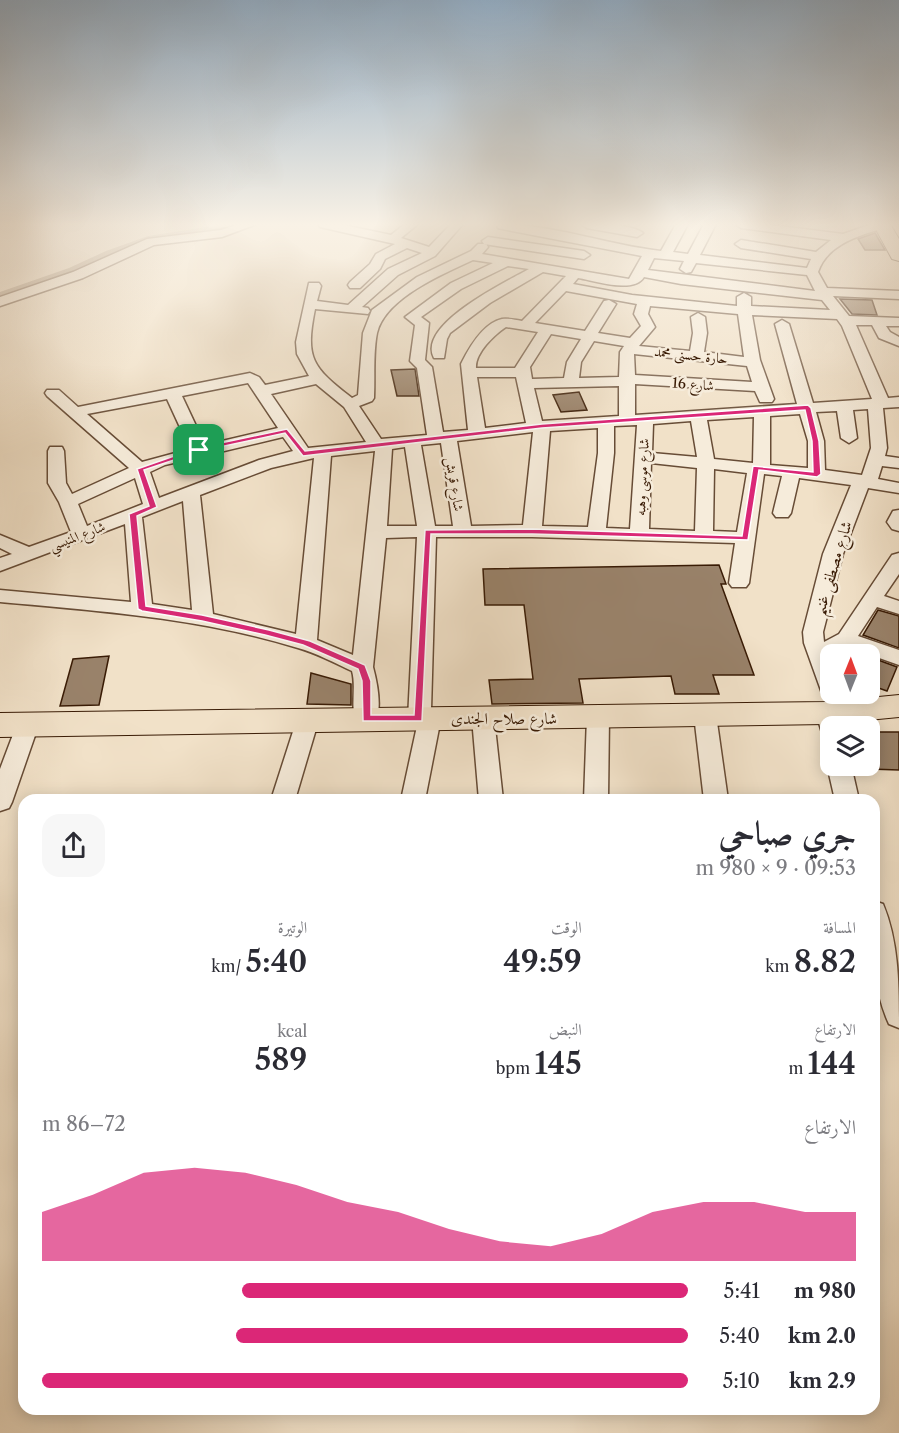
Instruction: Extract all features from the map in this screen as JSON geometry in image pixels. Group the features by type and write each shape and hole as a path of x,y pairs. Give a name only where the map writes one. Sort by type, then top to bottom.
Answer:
{"main road":[{"name":"شارع صلاح الجندى","path":"14,724 705,715 896,702"}],"street":[{"path":"0,302 32,291"},
{"path":"313,291 301,343 302,354 319,379 350,404 380,443 377,532 362,667 366,681 366,719"},
{"path":"351,309 372,291"},
{"path":"350,404 366,398 370,333 378,313 408,291"},
{"path":"310,304 412,317 449,291"},
{"path":"467,291 489,299"},
{"path":"439,355 441,333 503,291"},
{"path":"525,326 558,291"},
{"path":"584,291 745,317"},
{"path":"670,303 676,291"},
{"path":"739,583 759,468 766,410 745,317 744,291"},
{"path":"788,291 899,295"},
{"name":"شارع مصطفى غنيم","path":"822,291 844,318 885,403 876,459 833,554 813,635 832,708"},
{"path":"631,346 648,327 641,314 645,300"},
{"path":"571,383 574,362 609,304"},
{"name":"شارع قريش","path":"412,317 423,323 417,361 424,367 463,531"},
{"path":"696,356 700,333 699,319 844,318 899,322"},
{"path":"877,321 884,335 899,342"},
{"name":"حارة حسنى محمد","path":"468,373 472,355 498,325 505,323 590,336 631,346 754,362"},
{"path":"782,324 816,441 817,474"},
{"path":"532,531 540,464 538,426 523,378 525,361 547,330"},
{"name":"شارع موسى وهبه","path":"631,346 626,380 643,457 639,535"},
{"path":"468,373 477,433"},
{"name":"شارع 16","path":"468,373 571,383 626,380 761,387"},
{"path":"75,412 244,378 254,380 303,454"},
{"path":"261,391 319,379"},
{"path":"172,392 199,450"},
{"path":"53,393 140,469 153,507"},
{"name":"شارع المنيسي","path":"0,565 265,464 323,450 538,426 885,403"},
{"path":"843,405 849,438"},
{"path":"698,415 706,462 704,537"},
{"path":"596,534 606,453 606,421"},
{"path":"68,502 140,469 199,450 287,431"},
{"path":"412,440 428,531 424,718 413,794"},
{"path":"306,643 323,450"},
{"path":"56,451 57,483 68,502 81,534"},
{"path":"643,457 817,474 899,488"},
{"path":"876,459 899,463"},
{"path":"782,513 792,472"},
{"path":"190,492 202,618"},
{"path":"133,514 142,609"},
{"path":"899,515 896,522 899,525"},
{"path":"377,532 532,531 745,538"},
{"path":"0,541 29,554"},
{"path":"818,655 846,639 898,562"},
{"path":"0,596 142,609 202,618 306,643 362,667"},
{"path":"873,599 899,608"},
{"path":"846,639 899,658"},
{"path":"705,715 715,794"},
{"path":"596,794 598,717"},
{"path":"483,718 490,794"},
{"path":"285,794 308,719"},
{"path":"0,802 14,724"},
{"path":"842,776 846,794"},
{"path":"880,937 899,1015"}],"building":[{"path":"840,299 872,300 877,315 852,314"},
{"path":"415,369 419,396 397,396 391,370"},
{"path":"579,392 587,410 561,412 553,395"},
{"path":"719,565 726,584 721,584 754,675 713,675 719,694 675,694 671,676 579,679 583,703 492,704 489,680 533,679 524,605 485,605 483,569"},
{"path":"878,610 899,616 899,648 863,635"},
{"path":"109,656 99,705 60,706 73,659"},
{"path":"880,661 897,667 887,691 880,689"},
{"path":"311,673 351,684 351,705 307,704"},
{"path":"880,732 899,732 899,770 880,769"}],"waterway":[{"path":"0,296 15,291"}],"route":[{"path":"808,408 816,441 817,474 756,468 745,538 532,531 428,531 419,719 366,719 366,681 362,667 306,643 266,632 202,618 142,609 133,514 153,507 140,469 199,450 287,431 303,454 542,426 808,408"}]}
